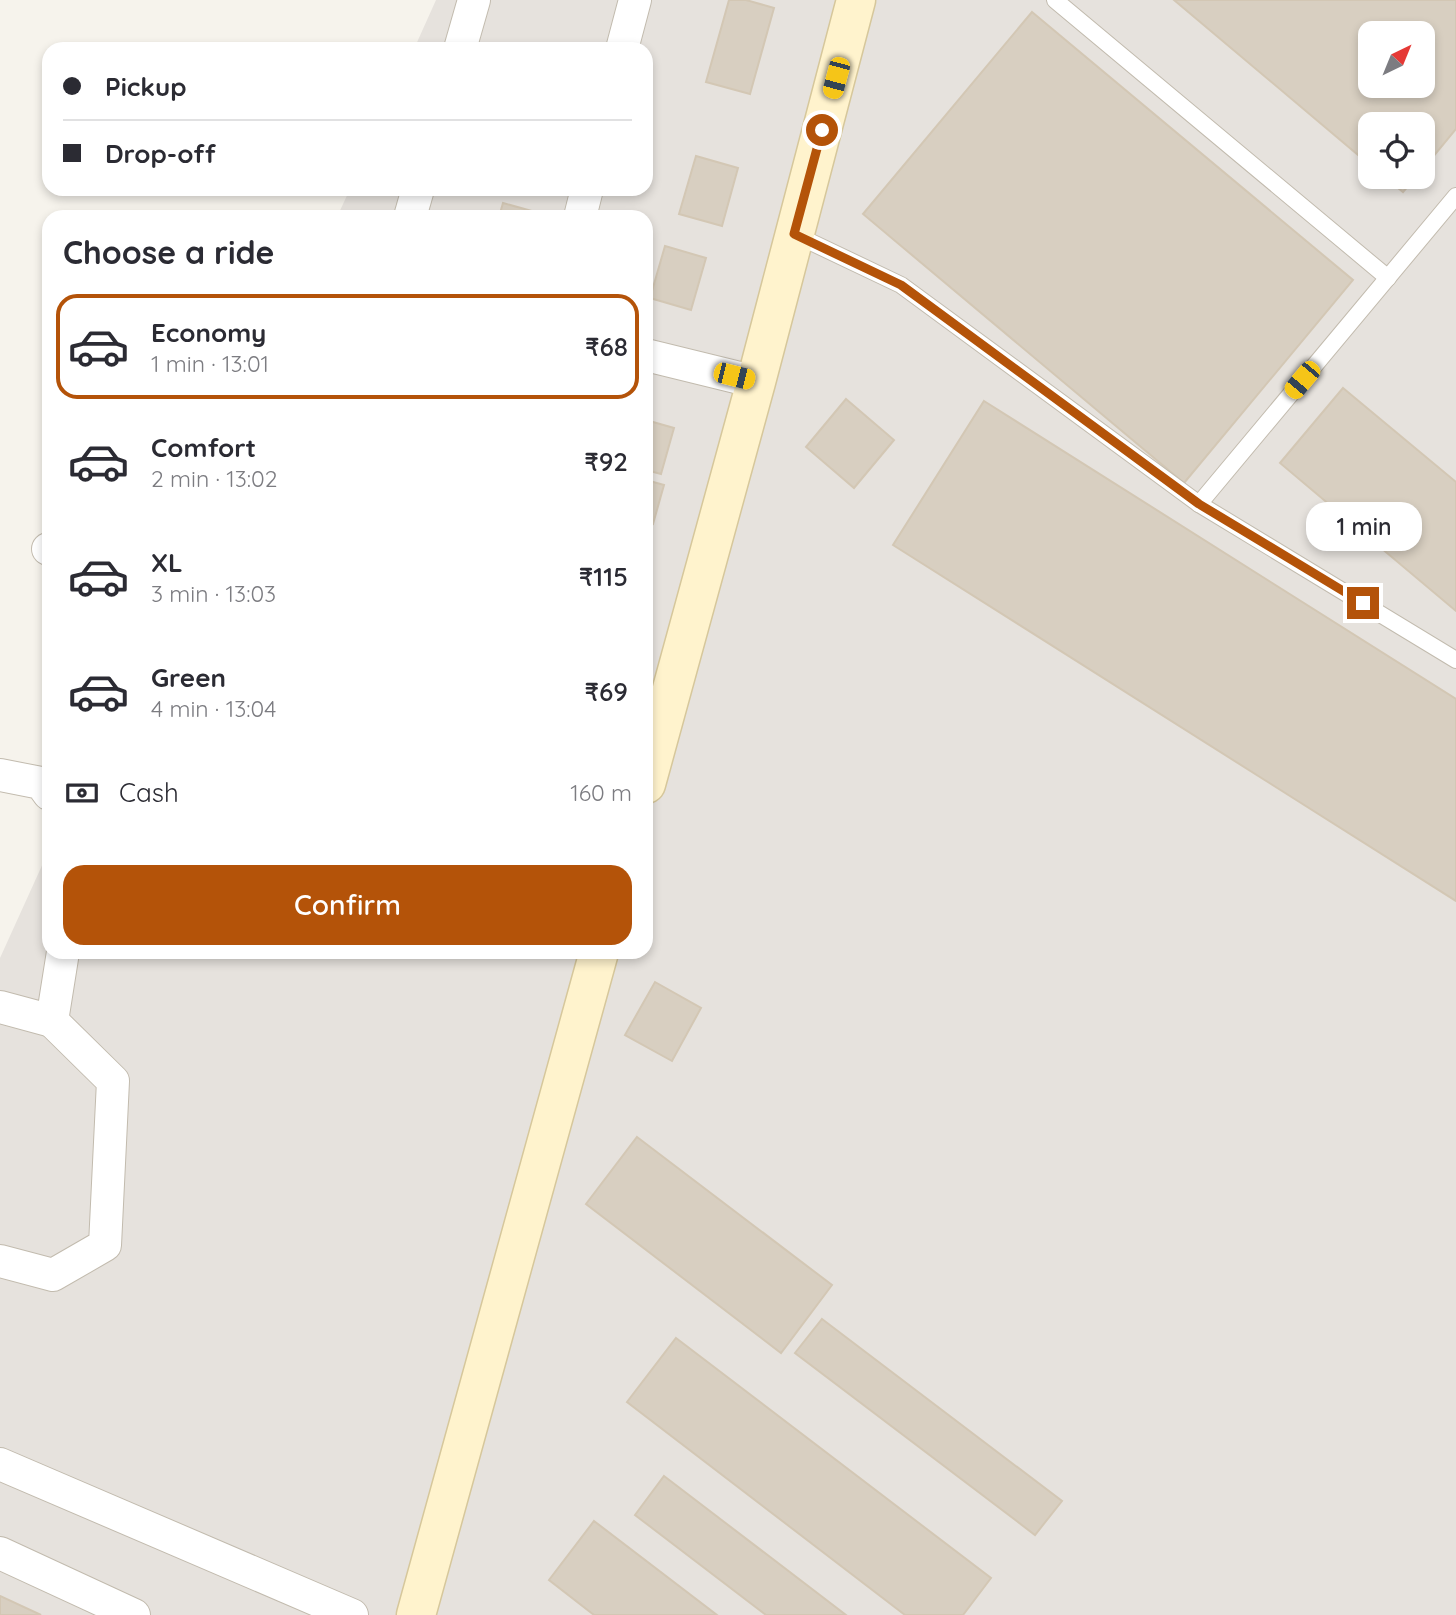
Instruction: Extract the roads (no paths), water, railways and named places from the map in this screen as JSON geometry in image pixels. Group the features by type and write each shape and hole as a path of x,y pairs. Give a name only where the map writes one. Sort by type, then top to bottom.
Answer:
{"main road":[{"path":"653,758 756,382 856,0"},
{"path":"416,1615 597,959"}],"street":[{"path":"462,42 474,0"},
{"path":"624,42 635,0"},
{"path":"653,357 756,382"},
{"path":"0,775 42,784"},
{"path":"52,1021 62,959"},
{"path":"0,1007 52,1021 113,1081 105,1245 53,1275 0,1261"},
{"path":"0,1464 352,1615"},
{"path":"0,1553 134,1615"}],"lane":[{"path":"1055,0 1388,278"},
{"path":"1199,504 1456,196"},
{"path":"794,234 901,285 1199,504 1456,660"}]}
